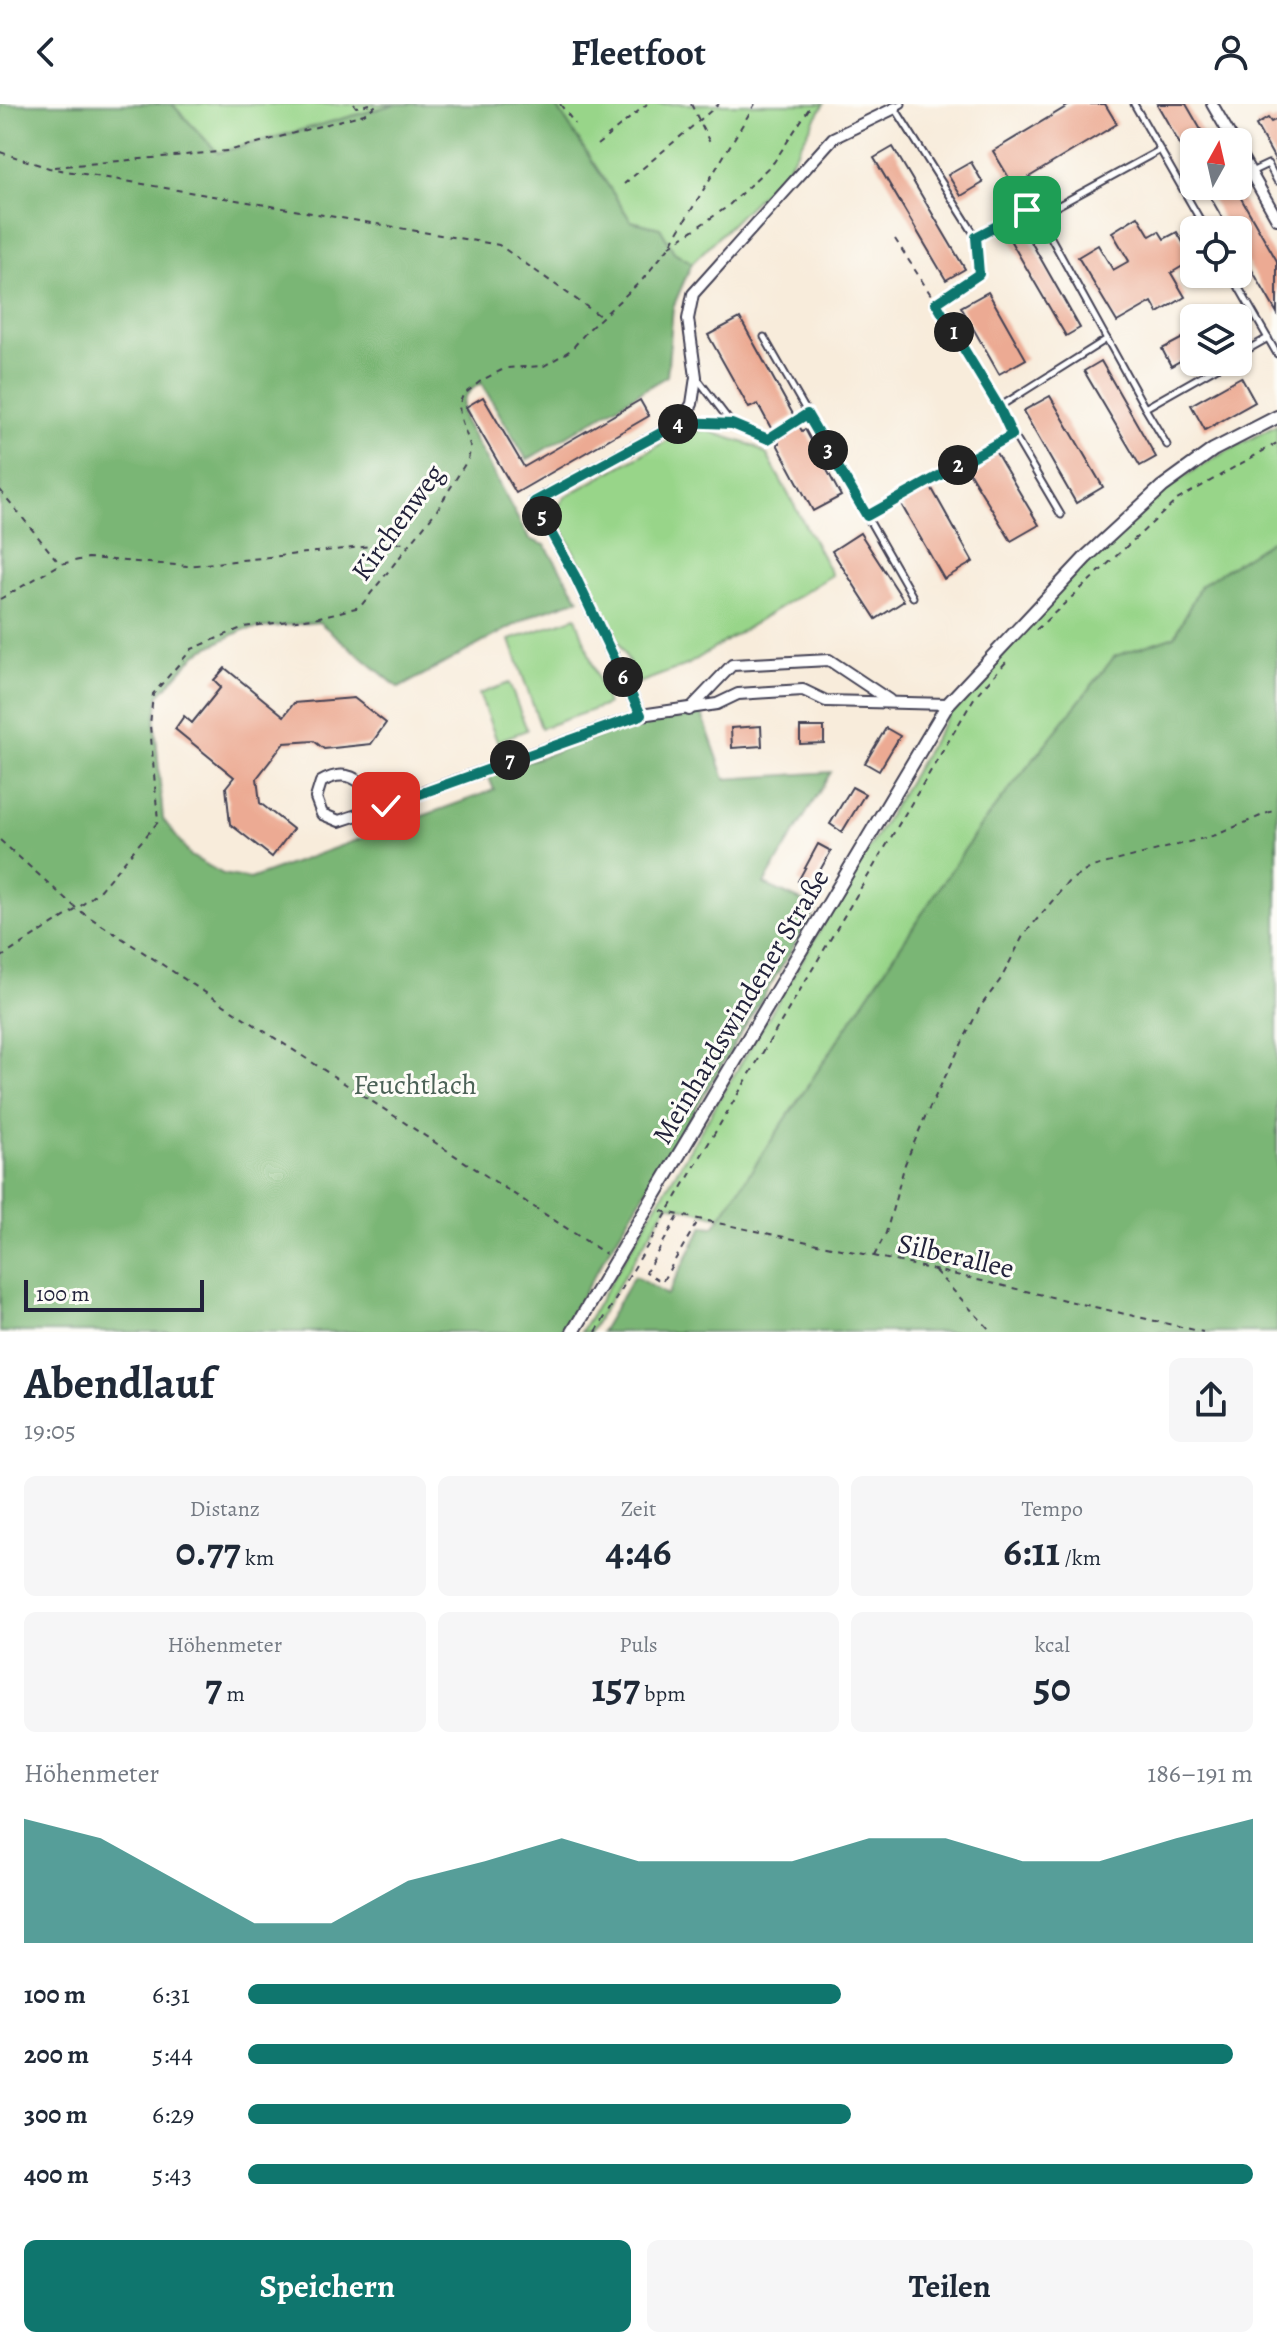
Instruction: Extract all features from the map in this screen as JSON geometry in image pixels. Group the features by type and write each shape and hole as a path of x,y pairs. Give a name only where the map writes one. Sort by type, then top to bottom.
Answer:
{"street":[{"path":"1212,104 1226,128"},
{"path":"641,715 575,576 534,502 681,422 692,404 696,377 688,319 693,294 833,138 898,106"},
{"path":"1252,174 1277,219"},
{"name":"Meinhardswindener Straße","path":"573,1332 948,704 1086,557 1162,487 1213,450 1277,417"},
{"path":"689,710 732,665 829,660 890,701"},
{"path":"386,806 353,776 334,774 321,782 316,798 322,814 339,821 386,806 641,715 717,704 738,694 803,690 826,701 948,704"}],"lane":[{"path":"1134,104 1198,216"},
{"path":"898,106 976,237 979,274 936,303 1061,515"},
{"path":"1039,216 1160,150"},
{"path":"1252,172 1268,164 1277,181"},
{"path":"976,237 1027,210 1039,216 1167,445"},
{"path":"1239,288 1277,354"},
{"path":"764,337 913,597"},
{"path":"1252,347 1268,338"},
{"path":"999,407 1107,339"},
{"path":"1145,408 1201,376"},
{"path":"696,377 732,424"},
{"path":"681,422 732,424 768,439 807,414"},
{"path":"867,516 1012,435"}],"path":[{"path":"354,104 356,107 370,104"},
{"path":"49,168 228,151 364,114 378,104"},
{"path":"560,104 575,124"},
{"path":"597,145 647,104"},
{"path":"691,104 710,143"},
{"path":"624,184 719,104"},
{"path":"669,247 755,104"},
{"path":"669,247 727,207 774,162 812,104"},
{"path":"0,152 49,168 499,245 602,317"},
{"path":"895,239 936,303"},
{"name":"Kirchenweg","path":"0,958 77,909 99,891 158,822 150,725 153,694 192,649 244,627 319,617 360,607 437,510 468,459 471,448 459,405 467,391 506,368 544,366 571,350 643,279 669,247"},
{"path":"1028,636 1177,500 1277,443"},
{"path":"0,490 61,564"},
{"path":"0,599 61,564 88,558 187,566 409,542"},
{"path":"596,1332 976,695 1007,660"},
{"path":"874,1256 886,1233 905,1164 925,1117 980,1007 1001,979 1023,936 1069,881 1092,867 1216,835 1277,809"},
{"path":"0,840 77,909 615,1260"},
{"name":"Silberallee","path":"649,1206 679,1216 874,1256 1203,1332"},
{"path":"679,1216 646,1272 662,1282 699,1220"},
{"path":"934,1270 992,1332"}],"green space":[{"name":"Feuchtlach","path":"0,104 172,104 218,153 396,104 555,104 631,221 660,228 674,252 692,263 673,307 667,376 527,460 481,383 467,394 463,403 464,420 529,539 545,545 579,599 535,614 399,688 319,622 243,630 197,653 159,695 155,724 163,819 191,856 223,874 250,879 494,790 488,775 636,724 702,714 725,779 831,772 764,884 817,908 560,1332 0,1332"},
{"path":"172,104 396,104 218,153"},
{"path":"555,104 824,104 786,170 692,263 674,252 660,228 631,221"},
{"path":"1277,425 1277,537 1200,586 1175,636 1115,656 979,828 721,1217 668,1204 590,1332 581,1332 954,705 1090,557 1162,491 1214,458"},
{"path":"705,430 754,446 767,455 832,575 687,665 639,683 554,512 566,496 679,434"},
{"path":"1277,537 1277,1332 601,1332 634,1276 667,1295 703,1226 714,1227 979,828 1115,656 1175,636 1200,586"},
{"path":"576,617 607,705 541,728 510,640"},
{"path":"509,683 527,730 497,741 479,694"}],"building":[{"path":"1071,104 1105,104 1117,124 1014,186 993,151"},
{"path":"1157,104 1186,104 1200,128 1180,128 1180,144"},
{"path":"1268,118 1271,122 1277,119 1277,163 1256,125"},
{"path":"893,147 965,269 946,280 874,158"},
{"path":"971,162 983,183 961,196 948,175"},
{"path":"1212,200 1242,200 1251,216 1221,216"},
{"path":"1138,216 1150,236 1159,231 1164,239 1177,232 1180,237 1180,268 1171,273 1185,297 1158,313 1152,302 1117,322 1078,257 1098,245 1113,270 1129,261 1112,232"},
{"path":"1252,217 1277,261 1277,313 1252,270"},
{"path":"1021,224 1080,328 1066,336 1006,233"},
{"path":"988,292 1026,359 999,374 961,307"},
{"path":"740,318 794,416 772,430 758,404 749,408 708,335"},
{"path":"1180,339 1180,361 1171,366 1162,349"},
{"path":"1101,361 1156,457 1140,466 1084,371"},
{"path":"1241,377 1255,402 1205,430 1191,405"},
{"path":"1050,396 1103,487 1076,503 1023,411"},
{"path":"483,397 524,467 640,400 649,416 516,493 466,407"},
{"path":"799,426 802,431 805,429 841,496 813,511 777,444 778,439"},
{"path":"995,451 1039,525 1011,541 966,467"},
{"path":"931,487 973,562 944,579 901,504"},
{"path":"860,533 904,601 876,619 832,551"},
{"path":"225,668 284,716 294,703 354,698 386,723 371,744 324,749 314,741 284,743 257,778 260,803 293,829 272,857 230,824 226,787 234,777 175,729 184,716 192,723 221,687 214,680"},
{"path":"761,726 762,746 732,748 731,728"},
{"path":"800,727 824,727 824,743 800,744"},
{"path":"886,728 900,736 879,771 865,763"},
{"path":"852,787 865,794 842,832 830,824"},
{"path":"818,844 831,851 810,888 798,881"}],"route":[{"path":"386,806 641,715 575,576 534,502 681,422 732,424 768,439 807,414 867,516 1012,435 999,407 936,303 979,274 976,237 1027,210"}]}
